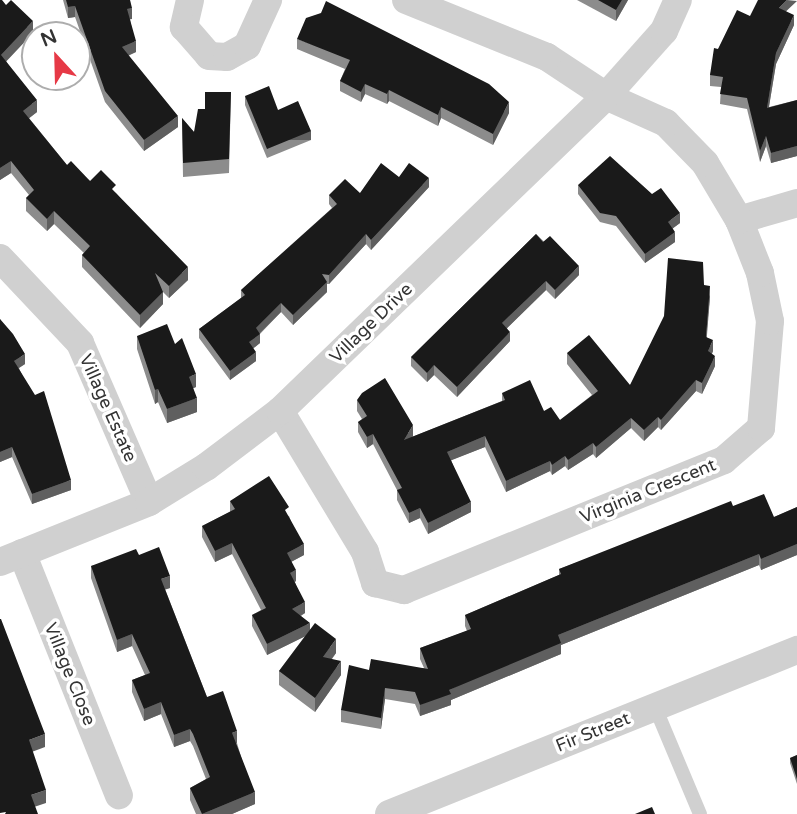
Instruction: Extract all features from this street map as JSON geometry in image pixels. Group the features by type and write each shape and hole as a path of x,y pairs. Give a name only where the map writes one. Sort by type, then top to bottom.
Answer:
{"street":[{"path":"190,0 184,27 209,55 227,57 247,46 268,0"},
{"name":"Virginia Crescent","path":"279,411 365,552 375,583 404,590 724,460 761,428 769,368 770,321 760,273 739,220 705,163 666,123 606,96 547,57 406,0"},
{"name":"Village Drive","path":"11,558 149,502 206,467 279,411 606,96 664,32 678,0"},
{"path":"739,220 797,203"},
{"name":"Village Estate","path":"0,258 80,343 149,502"},
{"name":"Village Close","path":"11,558 119,795"},
{"name":"Fir Street","path":"389,814 797,650"}],"lane":[{"path":"655,707 700,814"}],"building":[{"path":"0,0 6,5 11,0 33,21 21,21 21,34 1,55 21,80 21,91 30,91 37,100 23,111 67,165 71,161 90,181 101,170 116,185 112,189 188,267 169,286 155,273 163,292 140,315 82,255 90,246 54,211 47,219 26,198 34,190 11,161 0,168"},
{"path":"66,0 130,0 132,8 127,9 136,41 122,47 178,116 144,140 105,91 91,51 91,21 80,21 75,6 68,7"},
{"path":"598,0 622,0 616,10"},
{"path":"758,0 787,0 779,8 794,15 776,53 767,108 797,100 797,146 771,153 766,136 760,151 747,98 720,94 723,77 710,75 714,48 718,49 737,10 750,16"},
{"path":"326,1 489,84 509,102 493,134 441,107 438,115 389,90 387,94 365,84 361,92 340,81 350,60 297,39 306,18 321,13"},
{"path":"269,86 278,110 298,101 311,131 267,149 245,96"},
{"path":"205,92 231,92 229,159 183,163 182,118 194,132 198,109 205,109"},
{"path":"610,156 652,194 661,188 680,213 668,222 675,232 645,254 616,216 600,213 578,185"},
{"path":"381,163 399,177 409,163 429,178 371,240 366,234 329,275 322,274 327,282 293,315 281,303 256,328 260,334 249,342 256,352 230,371 199,329 245,295 241,290 337,204 329,195 345,179 360,193"},
{"path":"536,234 543,242 550,236 579,266 555,290 546,281 502,323 510,332 457,387 434,365 427,373 411,357"},
{"path":"668,258 703,262 704,285 710,286 706,337 713,340 708,351 715,356 702,383 696,380 661,420 658,417 644,430 631,418 596,447 593,443 568,460 565,456 552,465 550,461 506,481 485,436 447,452 471,502 428,523 420,508 409,513 397,490 402,488 373,434 367,437 358,422 367,416 357,400 362,393 385,378 413,425 404,440 505,400 502,393 530,380 544,411 551,407 560,420 598,391 567,353 589,335 630,385 664,316"},
{"path":"0,319 25,354 14,361 35,395 44,391 71,480 32,494 12,447 0,452"},
{"path":"167,324 175,344 182,338 196,374 189,377 197,398 167,409 158,389 155,390 137,336"},
{"path":"269,476 289,507 285,510 304,544 287,553 296,570 290,573 305,602 292,609 310,623 267,644 252,615 266,608 232,543 215,551 202,526 235,509 230,501"},
{"path":"764,494 774,517 797,507 797,544 761,559 759,554 558,635 561,643 449,690 451,694 420,705 415,692 385,688 381,718 341,710 349,665 369,670 371,659 428,669 420,648 471,629 465,615 561,574 559,569 731,501 733,506"},
{"path":"159,547 170,576 161,579 207,697 223,691 237,731 232,733 255,792 202,814 190,788 210,777 193,734 190,729 174,735 161,702 144,709 132,680 150,673 132,634 117,640 91,566 136,549 139,555"},
{"path":"0,619 45,734 29,740 46,790 31,795 38,814 0,813"},
{"path":"315,623 336,639 323,657 341,661 315,698 279,671"},
{"path":"797,755 797,779 790,758"},
{"path":"652,807 655,814 635,814"}]}
